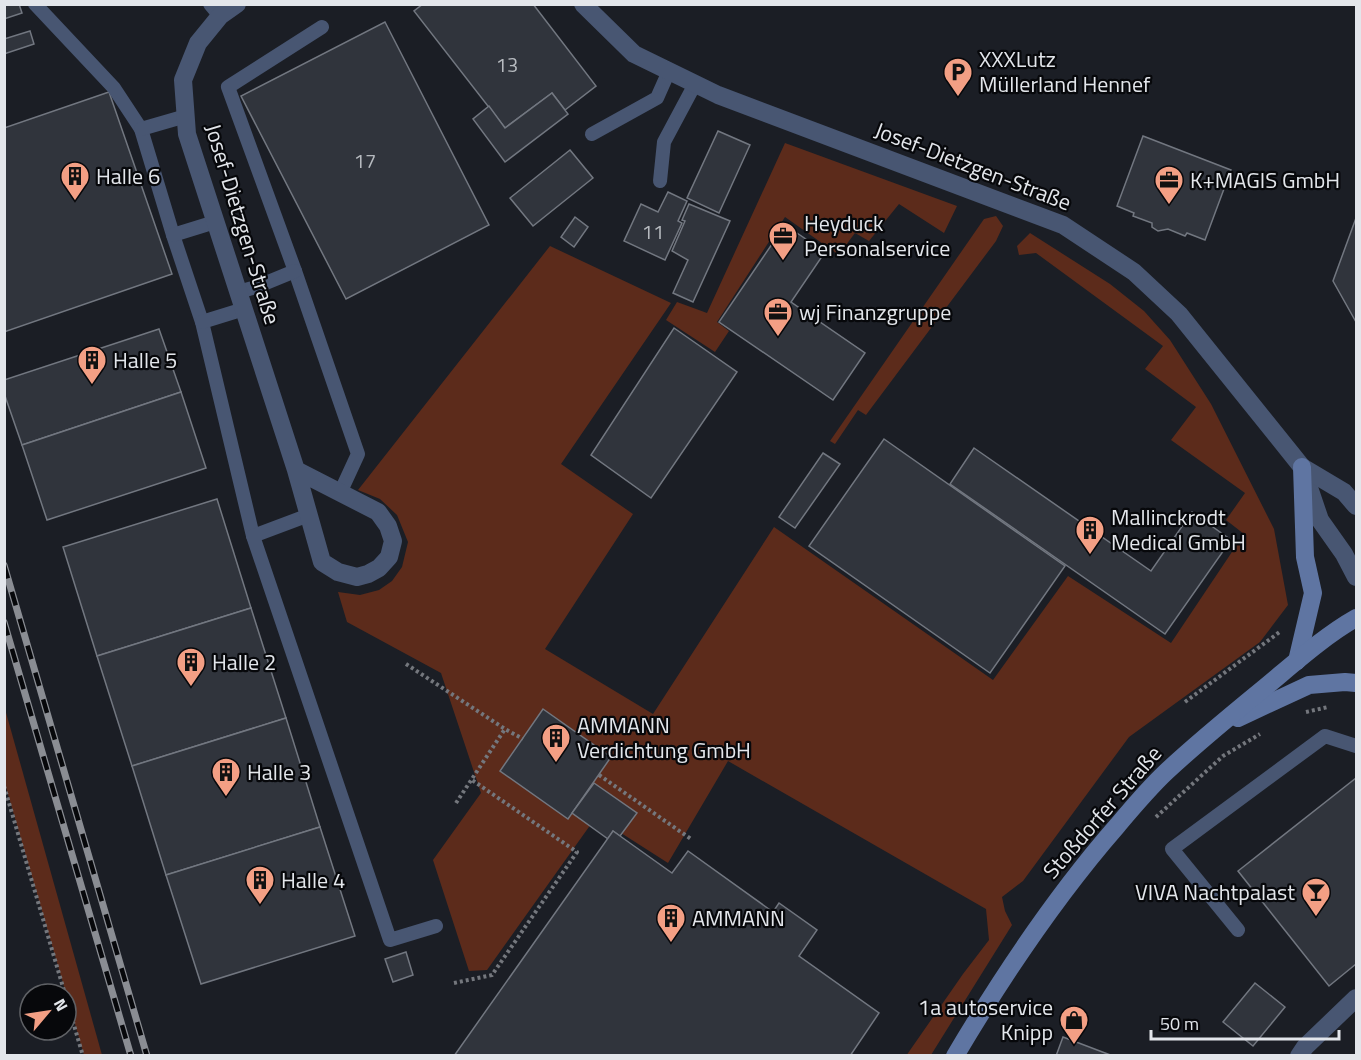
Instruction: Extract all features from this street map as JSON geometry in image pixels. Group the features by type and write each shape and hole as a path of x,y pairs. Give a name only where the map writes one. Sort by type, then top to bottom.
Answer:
{"main road":[{"path":"1297,661 1313,593 1305,557 1302,467"},
{"name":"Stoßdorfer Straße","path":"955,1056 1034,932 1091,856 1165,773 1214,729 1297,661 1356,618"},
{"path":"1214,729 1309,685 1351,683"}],"street":[{"name":"Josef-Dietzgen-Straße","path":"237,4 215,10 183,80 187,134 296,470 322,562 338,572 357,577 379,568 389,557 393,541 388,526 378,512 296,470"},
{"name":"Josef-Dietzgen-Straße","path":"587,6 634,54 718,95 1063,225 1134,272 1179,314 1302,467 1320,520 1353,568 1356,577"},
{"path":"1302,467 1344,492 1356,506"},
{"path":"1299,1056 1305,1047 1356,998"}],"lane":[{"path":"35,4 114,88 141,129 202,322 253,536 390,940 436,926"},
{"path":"322,27 228,87 358,454 340,493"},
{"path":"592,134 657,98 669,71"},
{"path":"660,181 664,142 696,84"},
{"path":"141,129 186,116"},
{"path":"173,235 215,222"},
{"path":"202,322 241,300 256,287 295,271"},
{"path":"253,536 309,515"},
{"path":"1238,930 1172,849 1325,736 1356,746"}],"path":[{"path":"1185,702 1288,625"},
{"path":"406,664 523,739"},
{"path":"1305,712 1331,706 1346,699 1351,683"},
{"path":"456,803 505,729"},
{"path":"1150,823 1223,756 1268,729"},
{"path":"599,775 691,839"},
{"path":"454,983 492,975 577,852 472,780"},
{"path":"4,786 61,982"},
{"path":"78,1039 83,1056"}],"shaded area":[{"path":"785,143 957,206 944,233 899,204 869,241 855,233 843,249 836,253 785,217 717,322 729,331 715,352 666,320 677,302 707,313"},
{"path":"996,216 1003,226 996,241 866,415 858,410 835,444 830,441 984,219"},
{"path":"1030,233 1110,284 1144,311 1170,340 1211,404 1274,529 1288,605 1260,642 1129,737 1023,881 1002,897 1005,911 1012,925 931,1055 906,1056 989,940 986,909 728,761 668,863 596,817 487,970 469,971 433,860 481,793 441,673 347,622 338,592 360,595 379,590 392,581 402,567 408,542 397,515 380,499 358,490 550,246 671,303 561,464 633,514 545,649 653,714 774,527 993,680 1068,576 1171,643 1244,534 1226,520 1245,493 1171,440 1196,407 1145,369 1163,346 1036,253 1019,255 1017,246"},
{"path":"5,709 102,1055 84,1055 78,1034 78,982 63,982 5,784"}],"building":[{"path":"19,4 22,13 4,19 4,5"},
{"path":"423,4 533,4 596,86 565,110 552,93 505,128 414,11"},
{"path":"385,22 489,225 346,299 241,96"},
{"path":"30,31 34,44 4,54 4,39"},
{"name":"Halle 6","path":"109,92 172,274 4,332 4,128"},
{"path":"552,93 568,114 505,162 473,119 489,106 505,128"},
{"path":"718,131 750,145 719,213 687,198"},
{"path":"1143,136 1231,170 1205,240 1187,233 1185,236 1168,229 1158,231 1152,227 1152,223 1133,216 1134,213 1117,206"},
{"path":"570,150 593,178 533,226 510,198"},
{"path":"668,192 687,201 678,221 682,223 665,260 624,241 641,204 658,212"},
{"path":"689,204 730,221 693,302 673,293 688,260 672,251 685,221 682,220"},
{"path":"575,217 588,227 574,247 561,237"},
{"path":"1356,218 1356,322 1333,281"},
{"path":"785,225 825,252 791,302 865,353 833,400 719,322"},
{"path":"674,328 737,372 651,498 591,455"},
{"name":"Halle 5","path":"159,329 181,392 22,445 4,393 4,380"},
{"path":"181,392 206,468 47,520 22,445"},
{"path":"884,439 1065,566 990,673 809,546"},
{"name":"Mallinckrodt Medical GmbH","path":"974,448 1151,571 1192,512 1231,540 1165,634 950,484"},
{"path":"823,453 840,464 795,528 779,517"},
{"path":"217,499 251,608 97,656 63,547"},
{"name":"Halle 2","path":"251,608 286,718 132,766 97,656"},
{"name":"AMMANN Verdichtung GmbH","path":"543,709 611,757 568,819 500,771"},
{"name":"Halle 3","path":"286,718 320,827 166,875 132,766"},
{"name":"VIVA Nachtpalast","path":"1356,778 1356,964 1329,986 1238,871"},
{"path":"594,783 637,813 620,836 613,831 608,839 572,813"},
{"name":"Halle 4","path":"320,827 355,936 201,984 166,875"},
{"name":"AMMANN","path":"613,831 672,873 688,851 773,912 779,903 817,930 799,956 879,1013 850,1056 454,1056"},
{"path":"406,952 413,975 393,982 385,959"},
{"path":"1255,983 1285,1007 1253,1046 1223,1022"},
{"name":"1a autoservice Knipp","path":"1063,1037 1113,1056 1056,1056"}],"railway":[{"path":"4,565 147,1056"},
{"path":"4,622 131,1056"}],"place":[{"name":"XXXLutz Müllerland Hennef","path":"958,98"},
{"name":"Halle 6","path":"75,202"},
{"name":"K+MAGIS GmbH","path":"1169,206"},
{"name":"Heyduck Personalservice","path":"783,262"},
{"name":"wj Finanzgruppe","path":"778,338"},
{"name":"Halle 5","path":"92,386"},
{"name":"Mallinckrodt Medical GmbH","path":"1090,556"},
{"name":"Halle 2","path":"191,688"},
{"name":"AMMANN Verdichtung GmbH","path":"556,764"},
{"name":"Halle 3","path":"226,798"},
{"name":"Halle 4","path":"260,906"},
{"name":"VIVA Nachtpalast","path":"1316,918"},
{"name":"AMMANN","path":"671,944"},
{"name":"1a autoservice Knipp","path":"1074,1046"}]}
